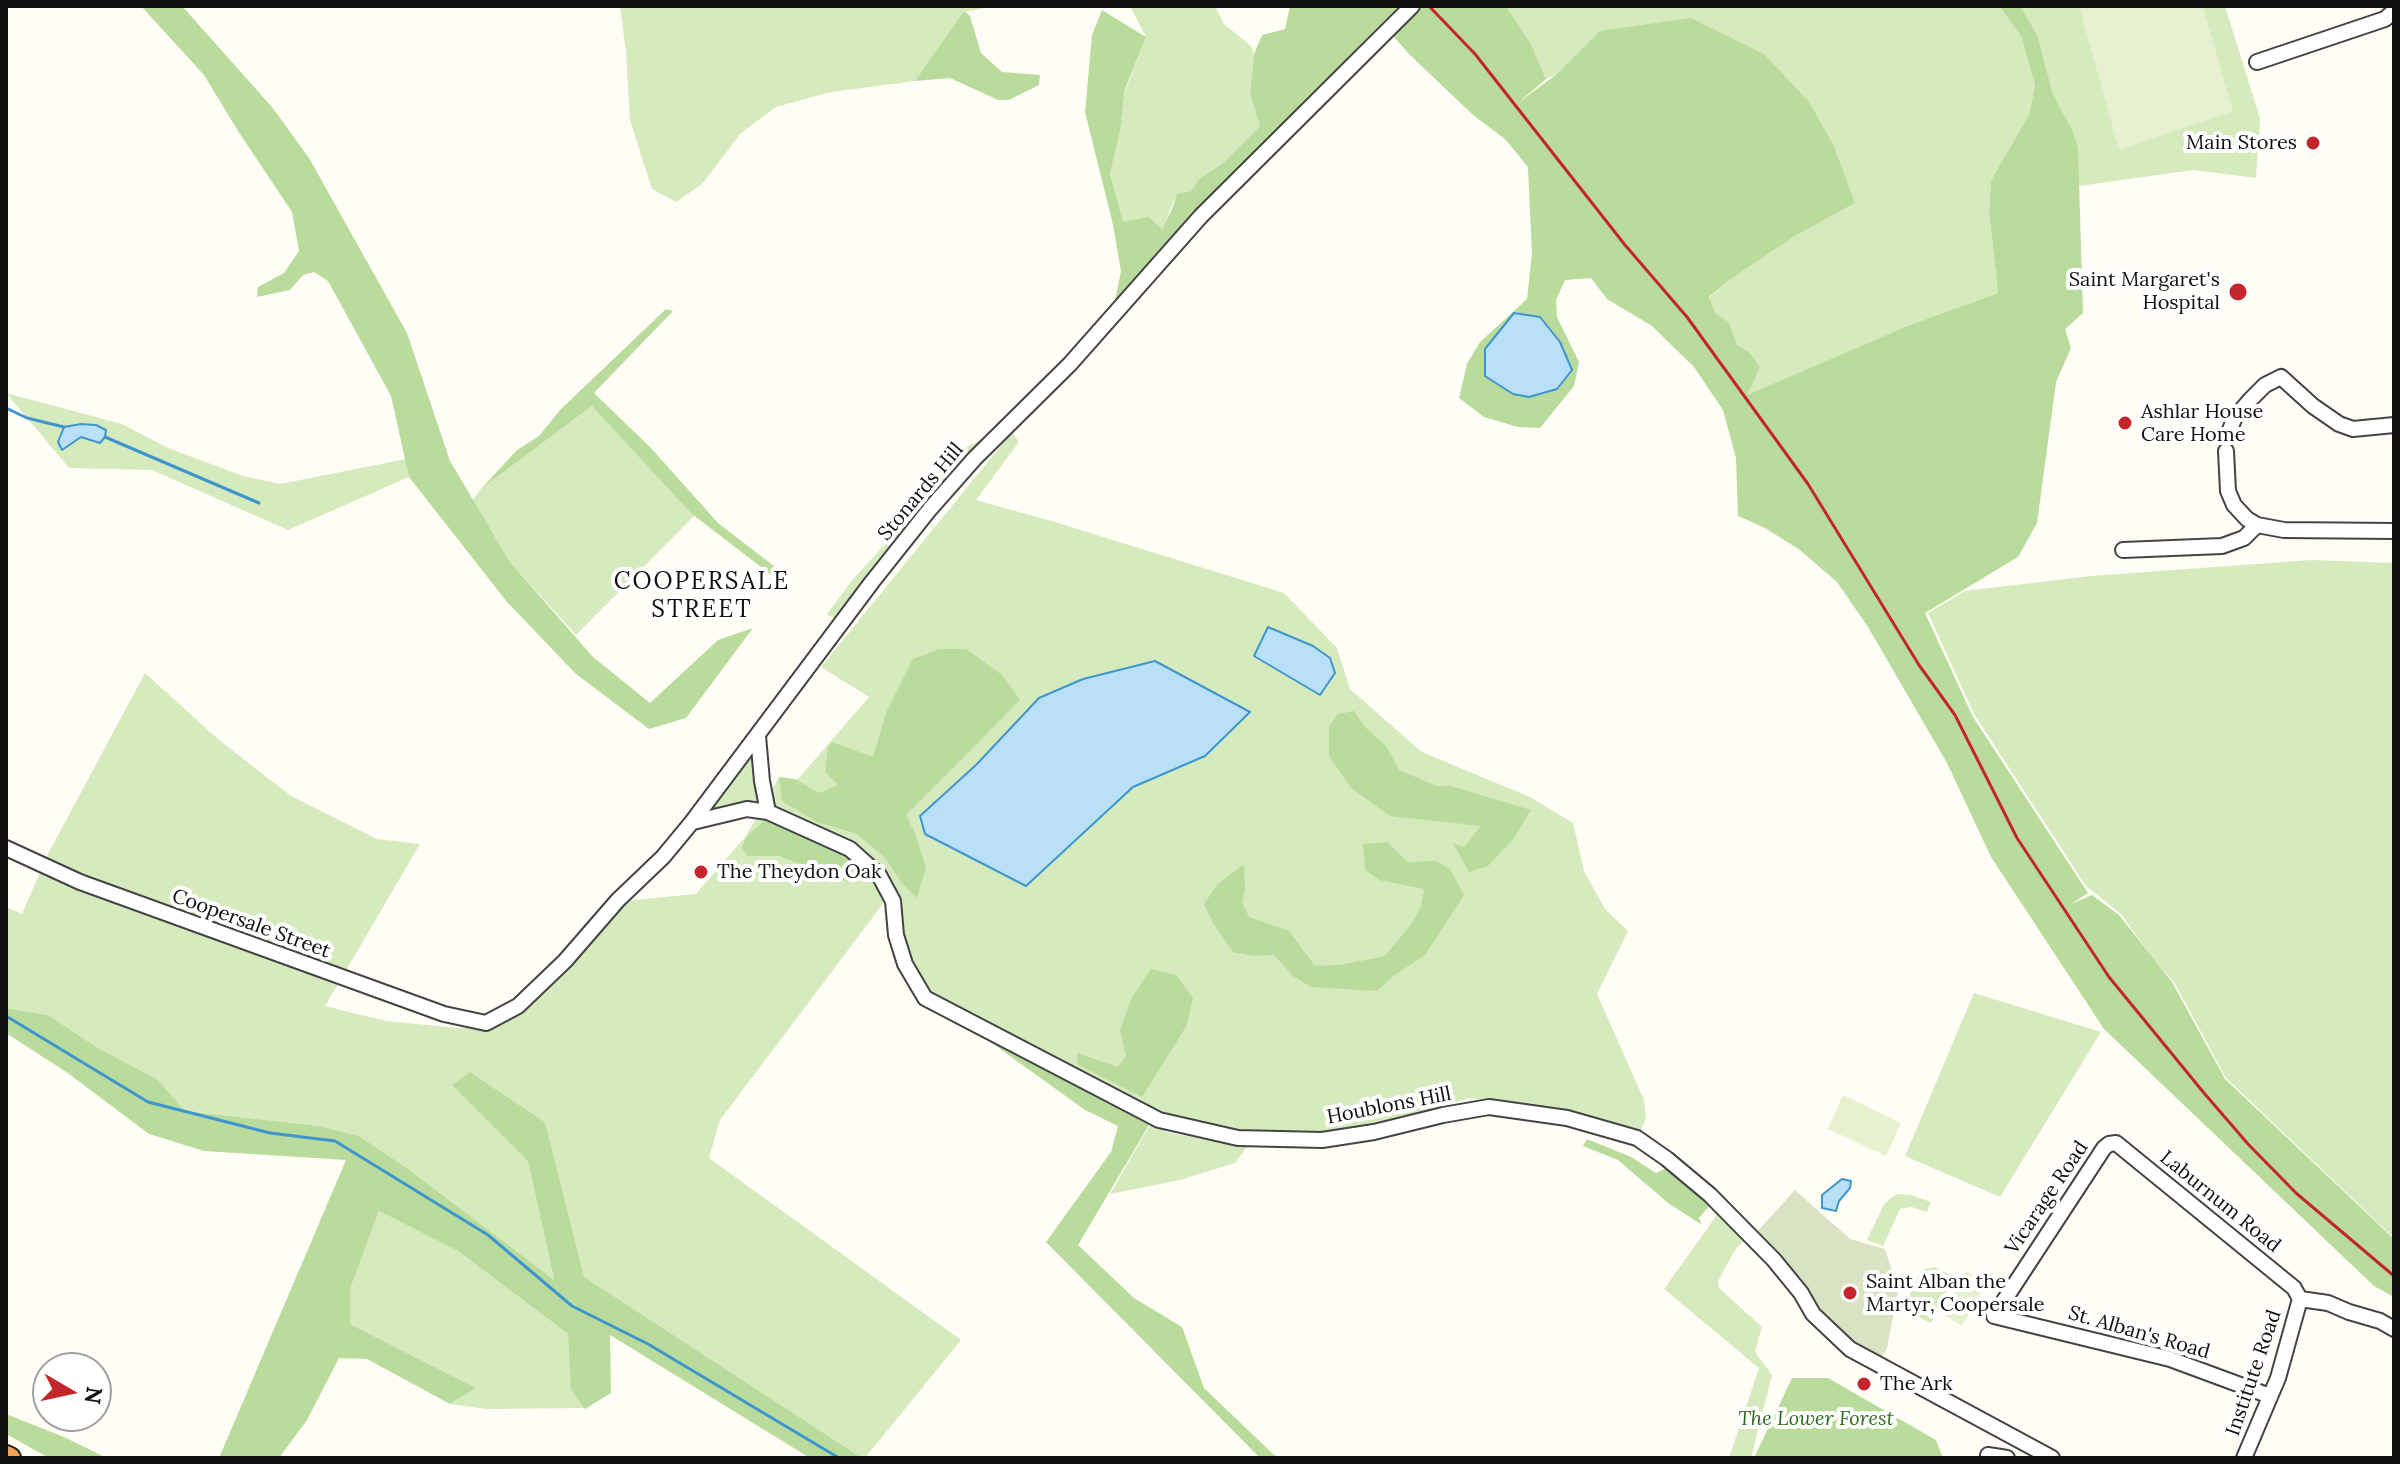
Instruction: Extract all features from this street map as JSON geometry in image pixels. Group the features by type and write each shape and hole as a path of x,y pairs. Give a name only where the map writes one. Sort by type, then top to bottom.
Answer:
{"street":[{"name":"Stonards Hill","path":"486,1023 518,1006 663,857 758,736 872,582 975,458 1070,364 1201,216 1411,6"},
{"path":"2257,62 2385,19 2394,11"},
{"path":"2394,425 2353,429 2339,424 2281,377 2265,385 2234,419 2226,444 2228,491 2234,505 2257,525 2284,530 2394,531"},
{"path":"2123,550 2222,546 2244,538 2257,525"},
{"path":"758,736 768,812"},
{"name":"Houblons Hill","path":"692,822 747,809 768,812 850,849 879,875 893,901 896,935 905,964 925,998 1159,1120 1238,1138 1322,1140 1489,1107 1567,1118 1637,1138 1710,1195 1774,1260 1801,1293 1813,1314 1835,1338 1865,1360 2047,1457"},
{"name":"Coopersale Street","path":"6,848 80,882 385,995 444,1014 486,1023"},
{"name":"Laburnum Road","path":"2109,1144 2116,1143 2294,1288 2300,1299"},
{"name":"Vicarage Road","path":"1994,1316 2109,1144"},
{"path":"2300,1299 2328,1303 2394,1329"},
{"name":"Institute Road","path":"2244,1458 2270,1396 2300,1299"},
{"name":"St. Alban's Road","path":"1994,1316 2170,1359 2270,1396"},
{"path":"1988,1455 2007,1458"}],"green space":[{"path":"141,6 182,6 272,107 309,158 407,333 450,461 510,562 593,657 650,703 718,640 753,628 686,718 649,729 576,674 507,602 409,477 391,396 328,281 314,272 303,275 290,290 257,297 258,287 284,273 299,251 292,212 204,75"},
{"path":"620,6 994,6 964,12 915,81 831,92 776,107 741,133 702,184 676,202 652,189 630,120"},
{"path":"1130,6 1215,6 1224,24 1251,46 1254,54 1250,94 1260,126 1223,163 1199,179 1191,191 1177,194 1162,229 1123,223 1110,172 1125,91 1146,37"},
{"path":"1290,6 1399,6 1269,138 1113,310 1121,271 1085,112 1092,35 1102,10 1146,37 1125,89 1120,131 1110,173 1123,222 1148,217 1162,229 1177,194 1191,191 1199,179 1223,163 1260,126 1250,94 1254,54 1262,35 1285,29"},
{"path":"1413,6 1506,6 1531,44 1546,79 1518,103 1557,74 1600,31 1691,18 1764,54 1809,102 1833,144 1855,203 1795,236 1709,297 1716,314 1729,322 1737,345 1749,352 1760,367 1747,395 1907,326 1998,293 1989,212 1991,180 2029,115 2035,85 2021,36 1999,6 2020,6 2037,35 2053,95 2078,148 2083,313 2065,329 2071,348 2056,382 2037,523 2018,557 1925,613 1973,717 2088,893 2071,904 2092,895 2119,915 2172,982 2225,1079 2394,1239 2394,1297 2374,1286 2104,1029 1991,857 1947,763 1868,627 1837,582 1800,550 1765,528 1738,516 1736,458 1723,410 1694,367 1652,326 1607,299 1591,278 1565,280 1556,300 1557,317 1579,362 1574,386 1540,428 1518,427 1484,417 1459,398 1467,364 1480,342 1527,299 1532,254 1528,167 1505,139 1473,115 1387,29"},
{"path":"1506,6 1999,6 2021,36 2035,85 2029,115 1991,180 1989,212 1998,293 1907,326 1745,396 1749,352 1737,345 1729,322 1716,314 1709,298 1725,283 1795,236 1855,203 1557,74 1546,79 1531,44"},
{"path":"2006,6 2225,6 2260,118 2256,178 2193,170 2079,186 2022,26"},
{"path":"2079,6 2203,6 2233,111 2119,150"},
{"path":"964,11 970,16 981,53 1002,72 1040,75 1039,85 1009,100 998,100 950,78 915,81"},
{"path":"666,309 673,311 594,393 651,448 718,523 774,566 774,577 692,514 592,406 481,489 517,450 539,436 561,409"},
{"path":"6,393 122,424 168,448 243,476 280,484 406,459 409,477 288,530 152,470 69,468"},
{"path":"592,406 695,515 576,635 510,562 473,500 481,489"},
{"path":"1012,432 1019,442 976,500 1284,593 1337,648 1350,689 1422,752 1530,797 1573,823 1584,871 1605,909 1628,931 1597,994 1644,1100 1646,1118 1640,1132 1577,1114 1470,1098 1392,1121 1334,1132 1246,1138 1183,1125 931,996 917,978 902,939 894,895 885,901 720,1120 709,1158 961,1340 862,1458 583,1277 545,1122 470,1072 453,1085 528,1161 554,1281 404,1166 359,1136 320,1126 185,1111 157,1079 98,1048 48,1015 6,1008 6,907 22,914 48,854 145,673 219,740 291,796 377,839 420,844 325,1006 386,1021 457,1028 499,1026 622,901 696,894 746,836 779,777 798,779 869,697 821,667"},
{"path":"989,436 943,484 938,461"},
{"path":"913,514 892,550 838,621 827,614 854,578"},
{"path":"2311,560 2394,563 2394,1238 2226,1078 2174,982 2121,914 2086,886 1974,714 1928,613 1965,591 2091,576"},
{"path":"939,649 966,649 1002,675 1020,700 906,815 926,867 917,898 884,857 857,834 817,822 782,801 779,777 797,780 819,793 838,785 825,772 828,748 832,742 873,757 886,713 913,659"},
{"path":"1354,711 1366,728 1386,746 1399,770 1437,786 1451,786 1531,810 1514,838 1488,866 1469,872 1453,843 1464,847 1481,826 1390,816 1351,788 1329,756 1329,726 1338,714"},
{"path":"756,748 760,796 757,801 704,813 734,778"},
{"path":"765,820 776,820 858,861 861,869 857,877 848,882 779,856 748,856 742,848 746,837"},
{"path":"1387,842 1408,862 1436,861 1450,869 1464,895 1425,955 1377,991 1311,987 1293,976 1274,955 1253,956 1233,952 1204,904 1218,884 1244,864 1242,902 1249,917 1289,931 1315,966 1340,965 1385,956 1412,923 1421,907 1424,889 1379,880 1365,870 1363,844"},
{"path":"1151,969 1176,975 1193,998 1187,1025 1142,1097 1078,1065 1077,1053 1118,1067 1126,1056 1120,1030 1132,997"},
{"path":"1974,993 2101,1032 2000,1197 1905,1156"},
{"path":"6,1008 48,1015 98,1048 157,1079 185,1111 320,1126 359,1136 404,1166 554,1280 528,1161 452,1085 470,1072 545,1122 584,1277 862,1458 810,1458 610,1335 611,1393 585,1409 571,1390 568,1334 458,1251 379,1211 350,1289 350,1324 476,1388 450,1404 367,1359 339,1358 307,1420 279,1458 219,1458 346,1160 204,1151 149,1134 69,1074 6,1033"},
{"path":"985,1038 1149,1125 1078,1245 1134,1298 1182,1327 1204,1388 1280,1458 1260,1458 1046,1242 1111,1152 1118,1126 1085,1110"},
{"path":"1843,1095 1901,1123 1886,1156 1828,1129"},
{"path":"1150,1125 1170,1133 1247,1147 1235,1163 1180,1180 1110,1194"},
{"path":"1587,1139 1631,1157 1656,1173 1667,1168 1710,1205 1699,1218 1702,1225 1668,1203 1618,1160 1583,1146"},
{"path":"1795,1190 1850,1239 1885,1249 1898,1290 1887,1348 1879,1361 1860,1352 1815,1312 1802,1281 1756,1233"},
{"path":"1896,1194 1931,1202 1927,1212 1912,1207 1900,1209 1883,1246 1867,1240 1884,1204"},
{"path":"379,1211 458,1251 568,1334 572,1392 585,1408 487,1409 450,1404 476,1388 350,1324 350,1289"},
{"path":"1719,1212 1746,1238 1735,1250 1718,1281 1719,1288 1762,1327 1755,1352 1772,1375 1751,1458 1729,1458 1759,1368 1664,1289"},
{"path":"1935,1267 1954,1277 1931,1323 1902,1309 1922,1270"},
{"path":"1966,1271 1987,1283 1962,1326 1942,1314"},
{"name":"The Lower Forest","path":"1792,1378 1828,1378 1936,1440 1943,1458 1754,1458"},
{"path":"6,1414 32,1424 32,1432 51,1432 107,1458 49,1458 6,1434"}],"water":[{"path":"1514,313 1540,317 1560,342 1572,370 1557,389 1529,397 1513,394 1485,376 1485,349"},
{"path":"96,425 106,430 105,437 100,443 81,437 62,450 58,442 64,427"},
{"path":"1268,627 1313,646 1330,658 1335,673 1320,695 1254,656"},
{"path":"1155,661 1250,712 1205,756 1133,787 1026,886 925,834 920,816 976,765 1039,698 1083,679"},
{"path":"1842,1179 1851,1181 1850,1188 1839,1201 1836,1211 1822,1208 1822,1195"}],"waterway":[{"path":"6,408 27,418 64,427"},
{"path":"105,437 259,503"},
{"path":"6,1016 148,1102 270,1133 335,1141 488,1235 572,1306 648,1344 839,1458"}],"railway":[{"path":"1429,6 1475,54 1625,245 1687,317 1808,484 1919,665 1955,715 2017,838 2109,977 2248,1144 2296,1193 2394,1276"}],"place":[{"name":"Main Stores","path":"2313,143"},
{"name":"Saint Margaret's Hospital","path":"2238,292"},
{"name":"Ashlar House Care Home","path":"2125,423"},
{"name":"The Theydon Oak","path":"701,872"},
{"name":"Saint Alban the Martyr, Coopersale","path":"1850,1293"},
{"name":"The Ark","path":"1864,1384"}],"district":[{"name":"COOPERSALE STREET","path":"702,596"}]}
